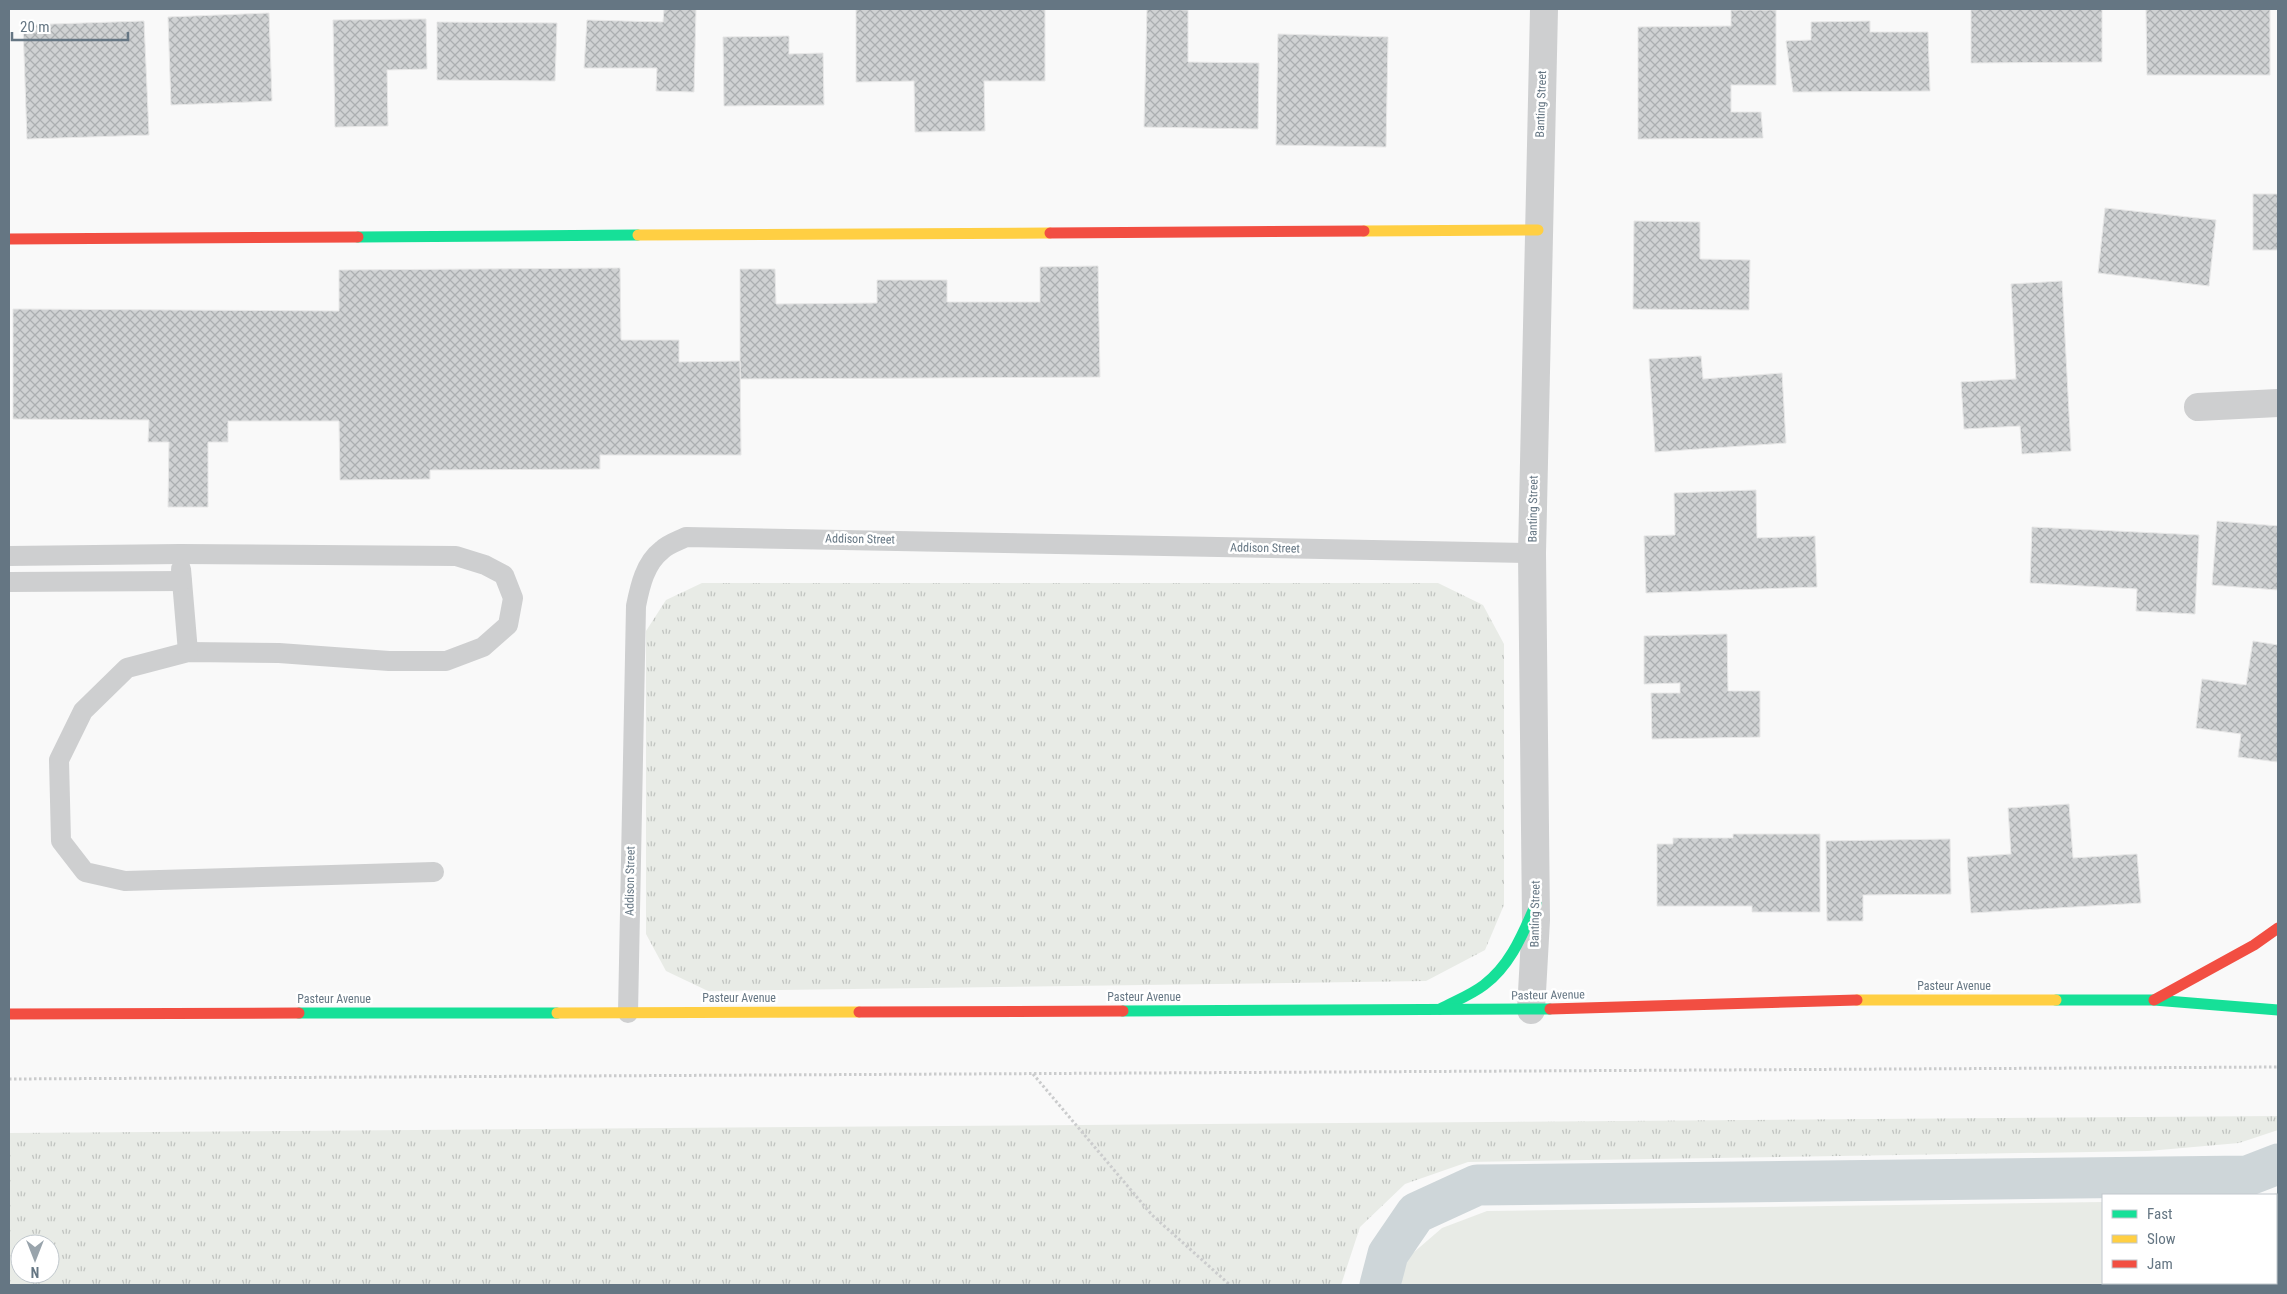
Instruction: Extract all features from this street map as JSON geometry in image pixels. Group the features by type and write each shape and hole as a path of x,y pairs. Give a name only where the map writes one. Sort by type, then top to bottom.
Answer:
{"street":[{"name":"Banting Street","path":"1531,1010 1536,904 1532,553 1544,9"},
{"path":"9,238 1538,230"},
{"path":"2198,407 2278,403"},
{"path":"1439,1010 1484,985 1505,965 1519,943 1536,904"},
{"path":"2154,1000 2254,945 2278,928"},
{"name":"Pasteur Avenue","path":"9,1014 1531,1010 1863,1000 2154,1000 2278,1010"}],"lane":[{"name":"Addison Street","path":"628,1012 636,606 641,584 650,563 662,550 686,537 1532,553"},
{"path":"9,556 180,554 456,556 485,565 504,575 513,598 508,625 484,647 446,661 389,661 279,653 188,652 127,668 84,711 59,760 61,841 85,872 125,881 434,872"},
{"path":"180,554 188,652"},
{"path":"9,582 182,582"}],"path":[{"path":"9,1079 2278,1066"},
{"path":"1033,1073 1152,1215 1230,1285"}],"green space":[{"path":"702,583 1438,583 1483,605 1504,644 1504,905 1485,950 1426,981 708,991 666,971 646,934 646,631 666,600"},
{"path":"2278,1116 2278,1130 2239,1143 2148,1151 1468,1162 1405,1184 1360,1227 1341,1285 9,1285 9,1133"},
{"path":"2278,1192 2278,1285 1401,1285 1406,1259 1442,1228 1487,1211 2102,1202 2102,1284 2277,1284 2277,1194 2274,1194"}],"building":[{"path":"664,9 696,9 694,92 656,91 657,68 584,68 587,20 663,22"},
{"path":"856,9 1045,9 1045,81 984,81 985,131 915,132 914,81 856,82"},
{"path":"1147,9 1188,10 1188,62 1259,63 1258,129 1144,127"},
{"path":"1971,9 2102,9 2102,62 1971,63"},
{"path":"2146,9 2270,9 2270,75 2147,75"},
{"path":"1731,10 1776,10 1776,85 1731,85 1731,112 1761,112 1763,138 1638,139 1638,27 1731,26"},
{"path":"269,13 272,101 171,105 168,17"},
{"path":"426,19 427,69 387,70 388,126 335,127 333,20"},
{"path":"144,21 149,135 27,139 23,25"},
{"path":"1870,21 1870,32 1928,32 1930,91 1793,92 1786,41 1811,40 1811,22"},
{"path":"437,22 557,23 555,81 437,80"},
{"path":"1278,34 1388,37 1386,147 1276,145"},
{"path":"789,36 789,54 823,53 824,105 724,106 723,37"},
{"path":"2253,194 2278,194 2278,250 2253,250"},
{"path":"2105,208 2216,220 2209,286 2098,273"},
{"path":"1634,221 1700,222 1700,259 1750,260 1749,310 1633,309"},
{"path":"1098,266 1100,377 740,379 740,269 775,269 776,304 877,303 877,280 947,280 947,302 1040,302 1040,267"},
{"path":"620,268 621,340 679,340 679,362 740,361 741,455 600,455 600,469 430,470 430,479 340,480 339,421 228,421 228,442 208,442 208,507 168,507 169,442 148,442 149,420 13,419 13,309 339,311 339,270"},
{"path":"2062,281 2071,451 2022,454 2020,426 1964,429 1961,382 2016,379 2011,284"},
{"path":"1701,356 1703,379 1782,373 1786,443 1655,452 1649,359"},
{"path":"1756,490 1757,538 1815,536 1817,587 1646,593 1644,536 1675,535 1674,493"},
{"path":"2217,521 2278,526 2278,590 2212,585"},
{"path":"2032,527 2199,535 2195,614 2136,611 2137,589 2030,583"},
{"path":"1727,634 1728,691 1760,691 1760,737 1652,739 1651,693 1680,693 1680,683 1644,684 1644,636"},
{"path":"2253,641 2278,645 2278,762 2238,757 2241,734 2196,728 2202,679 2246,685"},
{"path":"2069,804 2073,858 2137,854 2141,903 1971,913 1967,857 2011,854 2008,808"},
{"path":"1733,834 1820,834 1820,912 1752,912 1752,906 1657,906 1657,844 1673,844 1673,838 1733,838"},
{"path":"1950,839 1951,894 1863,895 1863,921 1827,921 1826,841"}],"waterway":[{"path":"1380,1285 1388,1254 1416,1213 1477,1185 2247,1176 2278,1164"}],"traffic: fast":[{"path":"358,237 638,235"},
{"path":"1440,1009 1479,989 1502,968 1515,948 1536,904"},
{"path":"2056,1000 2154,1000 2278,1010"},
{"path":"1123,1011 1550,1009"},
{"path":"299,1013 557,1013"}],"traffic: slow":[{"path":"1364,231 1538,230"},
{"path":"638,235 1050,233"},
{"path":"1857,1000 2056,1000"},
{"path":"557,1013 859,1012"}],"traffic: jam":[{"path":"1050,233 1364,231"},
{"path":"9,239 358,237"},
{"path":"2154,1000 2254,945 2278,928"},
{"path":"1550,1009 1857,1000"},
{"path":"859,1012 1123,1011"},
{"path":"9,1014 299,1013"}]}
